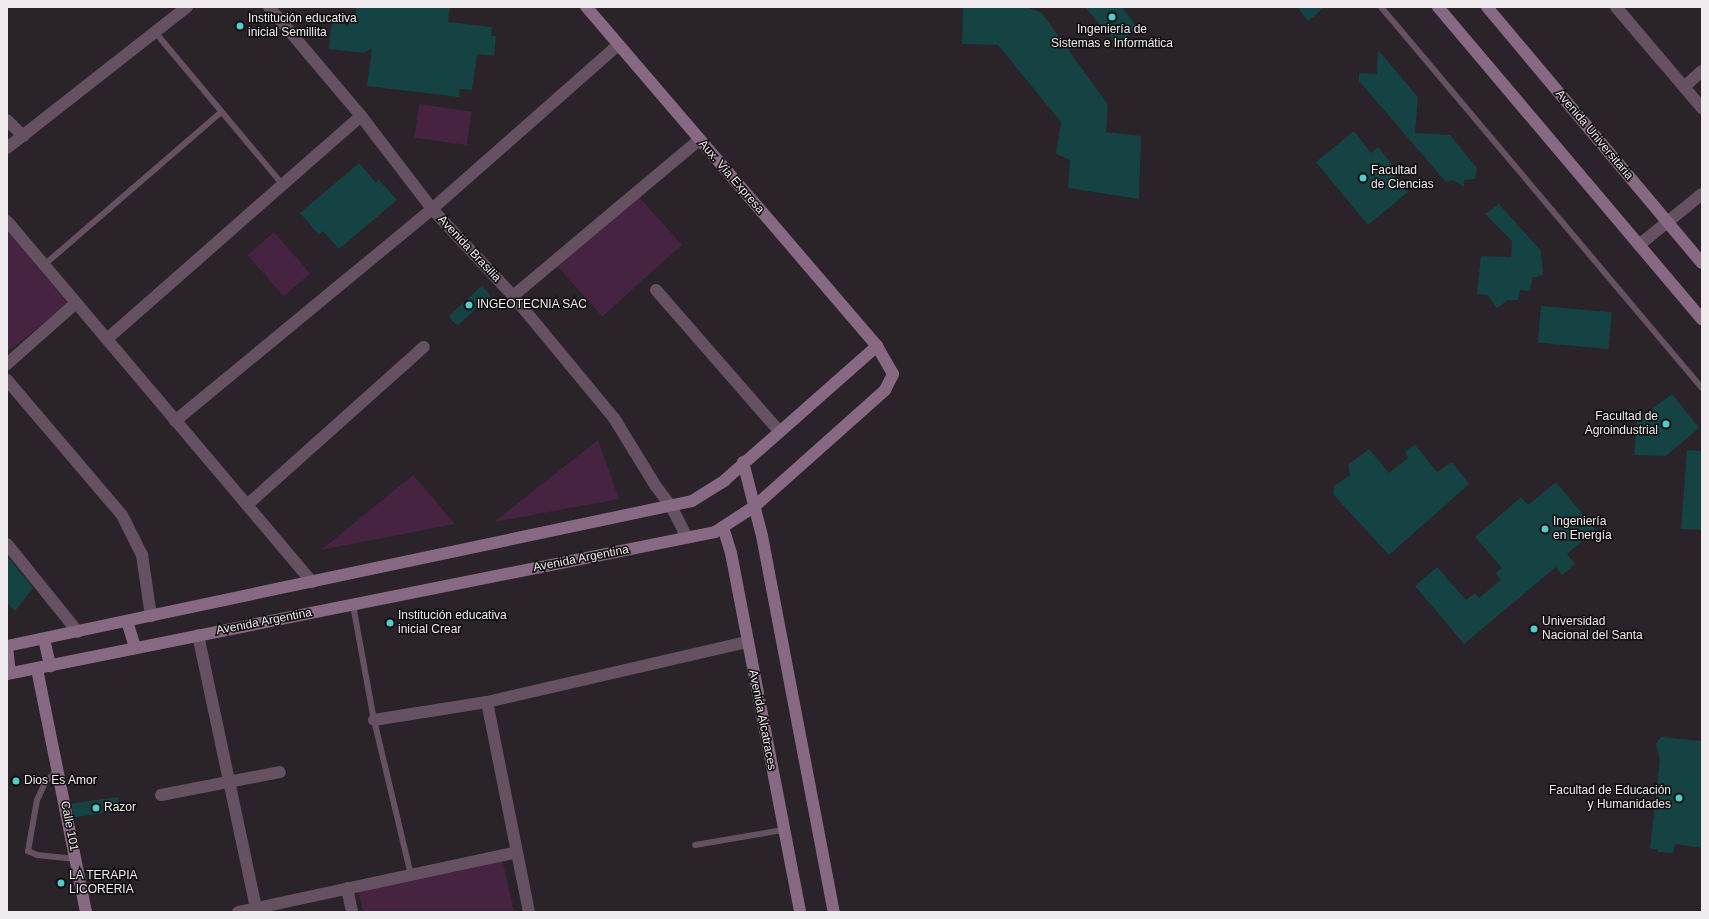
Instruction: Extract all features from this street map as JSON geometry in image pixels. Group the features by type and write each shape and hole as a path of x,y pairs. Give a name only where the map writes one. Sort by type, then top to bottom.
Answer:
{"main road":[{"name":"Aux. Vía Expresa","path":"586,7 877,346"},
{"path":"1438,7 1702,318"},
{"name":"Avenida Universitaria","path":"1487,7 1702,263"},
{"path":"9,673 7,646 692,501 725,480 743,462 877,346"},
{"name":"Avenida Argentina","path":"9,673 38,669 198,635 715,532 755,506 885,390 893,374 877,346"},
{"path":"743,462 755,506 834,912"},
{"name":"Avenida Alcatraces","path":"723,527 730,553 746,642 800,912"},
{"path":"127,621 135,648"},
{"path":"44,639 50,666"},
{"name":"Calle 101","path":"38,669 86,912"}],"street":[{"path":"7,148 187,7"},
{"name":"Avenida Brasilia","path":"268,7 361,116 432,209 513,296 614,418 654,485 671,506 687,537"},
{"path":"1616,7 1702,108"},
{"path":"175,421 432,209 618,45"},
{"path":"1684,87 1702,71"},
{"path":"107,339 361,116"},
{"path":"7,120 23,136"},
{"path":"513,296 699,140"},
{"path":"1639,245 1702,194"},
{"path":"7,221 312,582"},
{"path":"656,290 779,431"},
{"path":"7,364 76,303"},
{"path":"247,505 424,347"},
{"path":"7,380 122,514 142,555 151,616"},
{"path":"7,544 78,632"},
{"path":"198,635 231,782 256,909"},
{"path":"374,720 487,702 746,642"},
{"path":"487,702 529,912"},
{"path":"161,795 280,772"},
{"path":"238,912 517,852"},
{"path":"347,888 352,912"}],"lane":[{"path":"1381,7 1702,388"},
{"path":"155,32 283,185"},
{"path":"44,265 221,112"},
{"path":"353,605 374,720 411,875"},
{"path":"58,769 45,783 36,800 28,850 37,855 76,859"},
{"path":"695,845 783,830"}],"shaded area":[{"path":"419,104 471,111 467,145 414,138"},
{"path":"637,195 682,245 602,316 557,267"},
{"path":"7,230 68,304 7,352"},
{"path":"274,232 310,274 284,296 248,255"},
{"path":"598,440 619,499 494,522"},
{"path":"413,475 455,524 321,550"},
{"path":"502,859 514,912 363,912 358,892"}],"building":[{"path":"356,7 450,7 448,22 492,27 491,36 496,36 494,56 477,54 472,90 460,89 459,97 367,86 372,48 363,53 329,49 332,20 355,23"},
{"path":"963,7 1026,7 1042,13 1108,105 1106,132 1141,136 1139,199 1068,188 1070,160 1056,154 1061,122 998,45 962,44"},
{"name":"Ingeniería de Sistemas e Informática","path":"1085,7 1122,7 1138,28 1117,45"},
{"path":"1297,7 1325,7 1308,21"},
{"path":"1378,50 1418,97 1415,133 1450,135 1477,168 1475,179 1464,180 1464,187 1453,180 1446,182 1359,81 1359,73 1377,74"},
{"name":"Facultad de Ciencias","path":"1354,131 1371,153 1378,147 1392,164 1388,168 1408,192 1368,225 1316,162"},
{"path":"359,163 376,183 379,180 397,200 339,249 323,231 319,235 300,213"},
{"path":"1499,204 1541,251 1543,275 1532,278 1530,291 1520,290 1518,300 1508,300 1497,308 1488,295 1477,294 1481,256 1511,257 1512,241 1485,214"},
{"name":"INGEOTECNIA SAC","path":"482,286 491,296 457,326 449,316"},
{"path":"1541,306 1612,312 1609,349 1538,343"},
{"name":"Facultad de Agroindustrial","path":"1672,394 1699,428 1666,456 1634,455 1637,420"},
{"path":"1415,445 1437,472 1452,462 1469,484 1389,555 1333,494 1334,486 1350,475 1348,465 1369,449 1389,473 1408,458 1405,451"},
{"path":"1687,450 1702,451 1702,530 1681,529"},
{"path":"1556,482 1596,530 1567,554 1575,564 1562,575 1556,567 1464,644 1415,586 1437,567 1466,600 1475,593 1479,598 1501,580 1495,573 1502,568 1475,537 1521,497 1528,505"},
{"path":"7,556 33,588 15,611 7,603"},
{"name":"Facultad de Educación y Humanidades","path":"1661,737 1701,741 1702,848 1675,844 1673,853 1657,852 1658,850 1650,848 1660,760 1656,744"},
{"name":"Razor","path":"118,797 120,811 73,817 71,804"}],"place":[{"name":"Ingeniería de Sistemas e Informática","path":"1112,17"},
{"name":"Institución educativa inicial Semillita","path":"240,26"},
{"name":"Facultad de Ciencias","path":"1363,178"},
{"name":"INGEOTECNIA SAC","path":"469,305"},
{"name":"Facultad de Agroindustrial","path":"1666,424"},
{"name":"Ingeniería en Energía","path":"1545,529"},
{"name":"Institución educativa inicial Crear","path":"390,623"},
{"name":"Universidad Nacional del Santa","path":"1534,629"},
{"name":"Dios Es Amor","path":"16,781"},
{"name":"Facultad de Educación y Humanidades","path":"1679,798"},
{"name":"Razor","path":"96,808"},
{"name":"LA TERAPIA LICORERIA","path":"61,883"}]}
